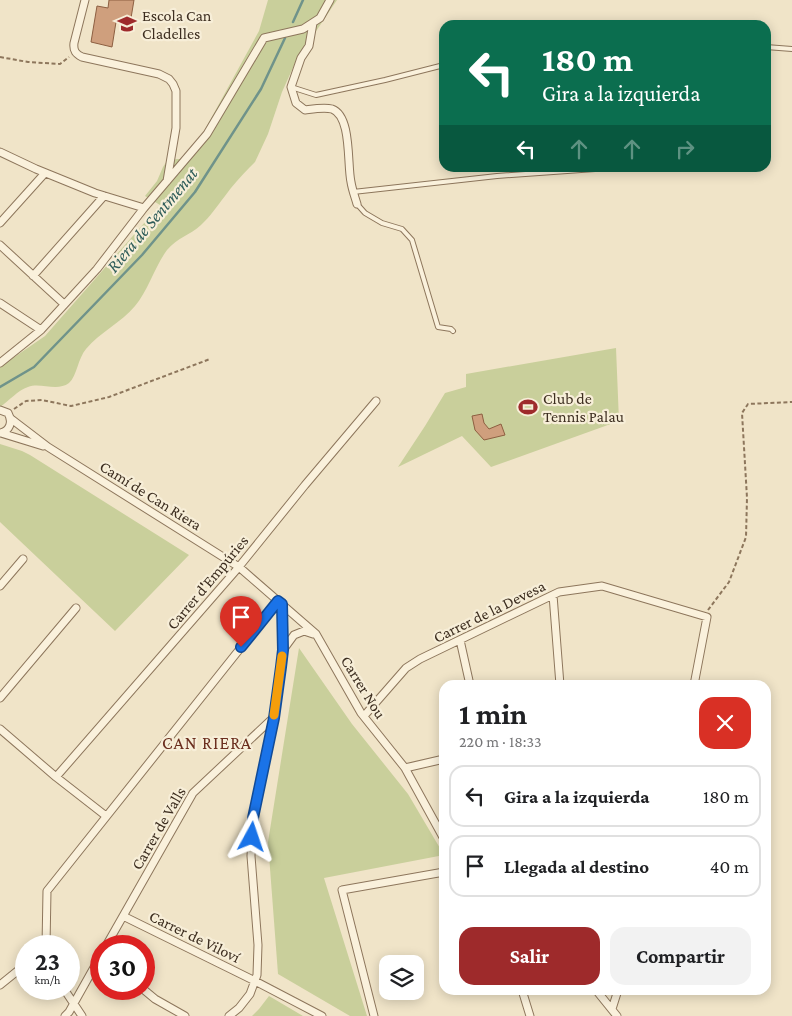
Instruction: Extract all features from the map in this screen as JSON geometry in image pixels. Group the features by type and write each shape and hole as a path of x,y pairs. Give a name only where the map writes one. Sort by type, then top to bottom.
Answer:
{"street":[{"path":"85,0 73,48 75,52 82,57 159,74 169,79 173,84 176,91 176,128 167,181"},
{"path":"0,362 41,330 97,269 144,208 207,134 264,38 303,29 320,18 330,0"},
{"path":"313,22 309,46 301,58 291,87 296,103 305,110 323,108 333,110 339,115 345,126 350,181 357,204"},
{"path":"0,152 45,173 104,196 144,208"},
{"path":"0,223 45,173"},
{"path":"34,276 104,196"},
{"path":"0,245 64,304"},
{"path":"0,304 41,330"},
{"name":"Carrer d'Empúries","path":"56,777 239,567 376,402"},
{"name":"Camí de Can Riera","path":"0,410 48,447 239,567"},
{"path":"0,433 9,428 9,416"},
{"name":"Camí de Can Riera","path":"0,433 48,447"},
{"path":"0,586 23,559"},
{"name":"Carrer Nou","path":"239,567 316,634 364,716 405,768 439,830"},
{"name":"Carrer de la Devesa","path":"364,716 406,668 420,659 559,592 602,586 706,617"},
{"path":"553,595 560,680"},
{"path":"229,1016 239,1008 250,994 257,975 258,945 251,856 253,818 274,718 283,650 280,603"},
{"path":"46,935 48,891 106,816 280,603"},
{"path":"0,698 76,608"},
{"path":"695,680 706,617"},
{"path":"283,650 294,635 304,630 316,634"},
{"path":"460,640 469,680"},
{"name":"Carrer de Valls","path":"112,935 193,793 274,718"},
{"path":"0,728 56,777 106,816"},
{"path":"405,768 439,760"},
{"path":"374,1016 342,890 439,873"},
{"name":"Carrer de Viloví","path":"123,916 322,1016"},
{"path":"0,985 15,973"},
{"path":"65,1016 90,975"},
{"path":"524,995 530,1016"},
{"path":"600,995 617,1016"},
{"path":"612,1009 616,995"},
{"path":"155,998 185,1016"},
{"path":"72,1000 82,1016"}],"lane":[{"path":"771,47 792,49"},
{"path":"291,87 316,95 385,80 439,65"},
{"path":"353,192 497,176 553,172"},
{"path":"357,204 365,213 382,223 402,229 412,240 438,326 454,331"}],"path":[{"path":"0,57 28,62 60,64 75,52"},
{"path":"9,416 26,401 42,400 71,406 109,397 210,359"},
{"path":"706,617 708,610 729,582 746,537 747,498 742,413 748,404 792,402"}],"green space":[{"path":"268,0 337,0 296,61 282,92 268,134 255,162 197,229 175,242 167,250 140,300 123,318 86,349 69,383 59,387 33,386 24,388 0,407 0,367 45,336 160,205 145,196 157,181 167,161 181,159 203,133 259,31"},
{"name":"Club de Tennis Palau","path":"616,348 619,421 491,467 462,436 398,467 445,393 466,387 466,374"},
{"path":"0,444 30,455 189,555 115,631 0,522"},
{"path":"299,648 352,724 408,794 439,847 439,856 324,878 367,1016 350,1016 278,974 268,842"},
{"path":"269,996 303,1016 252,1016"}],"building":[{"path":"109,0 134,0 130,24 116,22 112,47 91,42 97,6 108,8"},
{"path":"482,414 484,423 489,429 501,424 505,435 484,440 475,430 472,416"}],"waterway":[{"name":"Riera de Sentmenat","path":"293,22 303,0"},
{"name":"Riera de Sentmenat","path":"0,387 34,367 142,255 195,192 261,89 285,38"}],"slow traffic":[{"path":"274,715 282,656"}],"place":[{"name":"Escola Can Cladelles","path":"127,24"},
{"name":"Club de Tennis Palau","path":"528,407"}],"district":[{"name":"CAN RIERA","path":"207,743"}],"route":[{"path":"241,647 278,601 282,604 283,650 281,667 274,718 253,818 252,837"}]}
